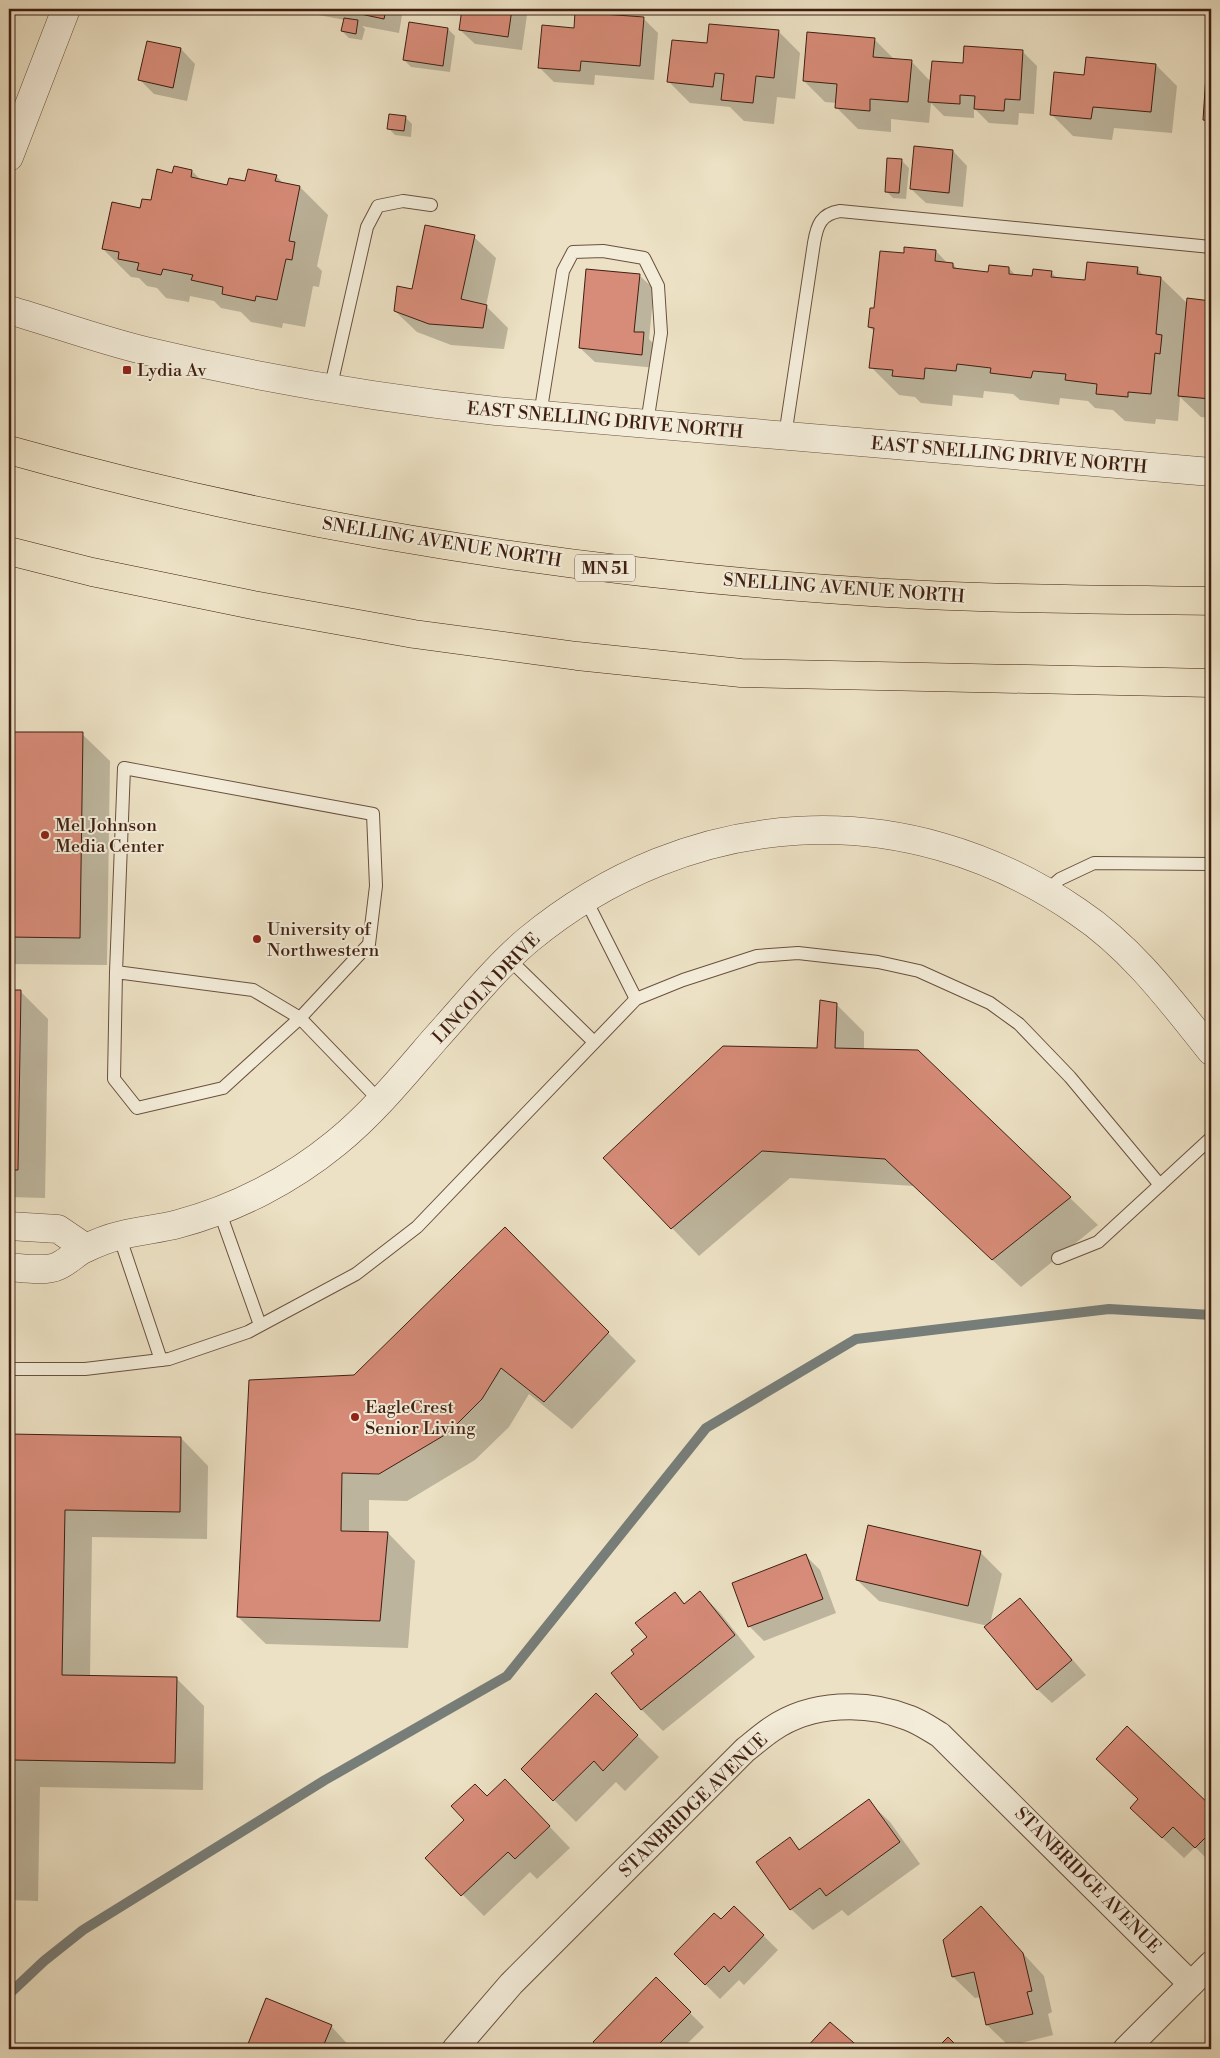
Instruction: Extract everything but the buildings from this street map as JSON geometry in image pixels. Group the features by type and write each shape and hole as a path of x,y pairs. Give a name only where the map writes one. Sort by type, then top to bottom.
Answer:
{"highway":[{"name":"SNELLING AVENUE NORTH","path":"9,450 175,492 318,523 462,548 607,568 836,590 973,597 1211,601"},
{"path":"9,551 92,572 253,606 414,634 577,656 741,673 1211,683"}],"street":[{"path":"9,157 66,9"},
{"name":"EAST SNELLING DRIVE NORTH","path":"9,310 144,351 284,382 390,399 540,415 1211,472"},
{"name":"LINCOLN DRIVE","path":"9,1267 55,1268 86,1248 119,1235 178,1224 235,1205 288,1177 337,1142 380,1101 526,942 585,898 625,875 681,852 739,837 798,830 859,831 918,840 975,857 1030,882 1081,914 1127,952 1168,996 1211,1051"},
{"path":"9,1226 58,1229 86,1248"},
{"name":"STANBRIDGE AVENUE","path":"455,2049 511,1984 745,1750 774,1728 799,1716 843,1706 879,1708 910,1718 940,1735 1191,1984"},
{"path":"1126,2049 1211,1964"}],"lane":[{"path":"330,390 367,227 378,206 403,201 431,205"},
{"path":"785,436 814,243 821,219 830,212 840,211 1211,247"},
{"path":"540,415 563,271 573,252 603,250 644,258 658,286 661,333 646,424"},
{"path":"124,768 373,814 376,886 369,944 300,1018 223,1088 137,1108 114,1079 116,972 124,768"},
{"path":"1046,891 1060,879 1094,863 1211,864"},
{"path":"585,898 636,999"},
{"path":"9,1370 85,1369 160,1360 248,1332 356,1274 417,1227 636,999 683,980 757,956 798,953 878,962 919,971 990,1004 1019,1024 1070,1078 1160,1185"},
{"path":"509,959 594,1042"},
{"path":"116,972 253,990 300,1018 380,1101"},
{"path":"1058,1258 1098,1242 1211,1138"},
{"path":"219,1210 260,1325"},
{"path":"119,1235 160,1360"}],"waterway":[{"path":"9,1994 44,1961 83,1930 325,1780 507,1676 706,1428 856,1339 1109,1309 1211,1315"}],"place":[{"name":"Lydia Av","path":"127,370"},
{"name":"Mel Johnson Media Center","path":"45,835"},
{"name":"University of Northwestern","path":"257,939"},
{"name":"EagleCrest Senior Living","path":"355,1417"}]}
